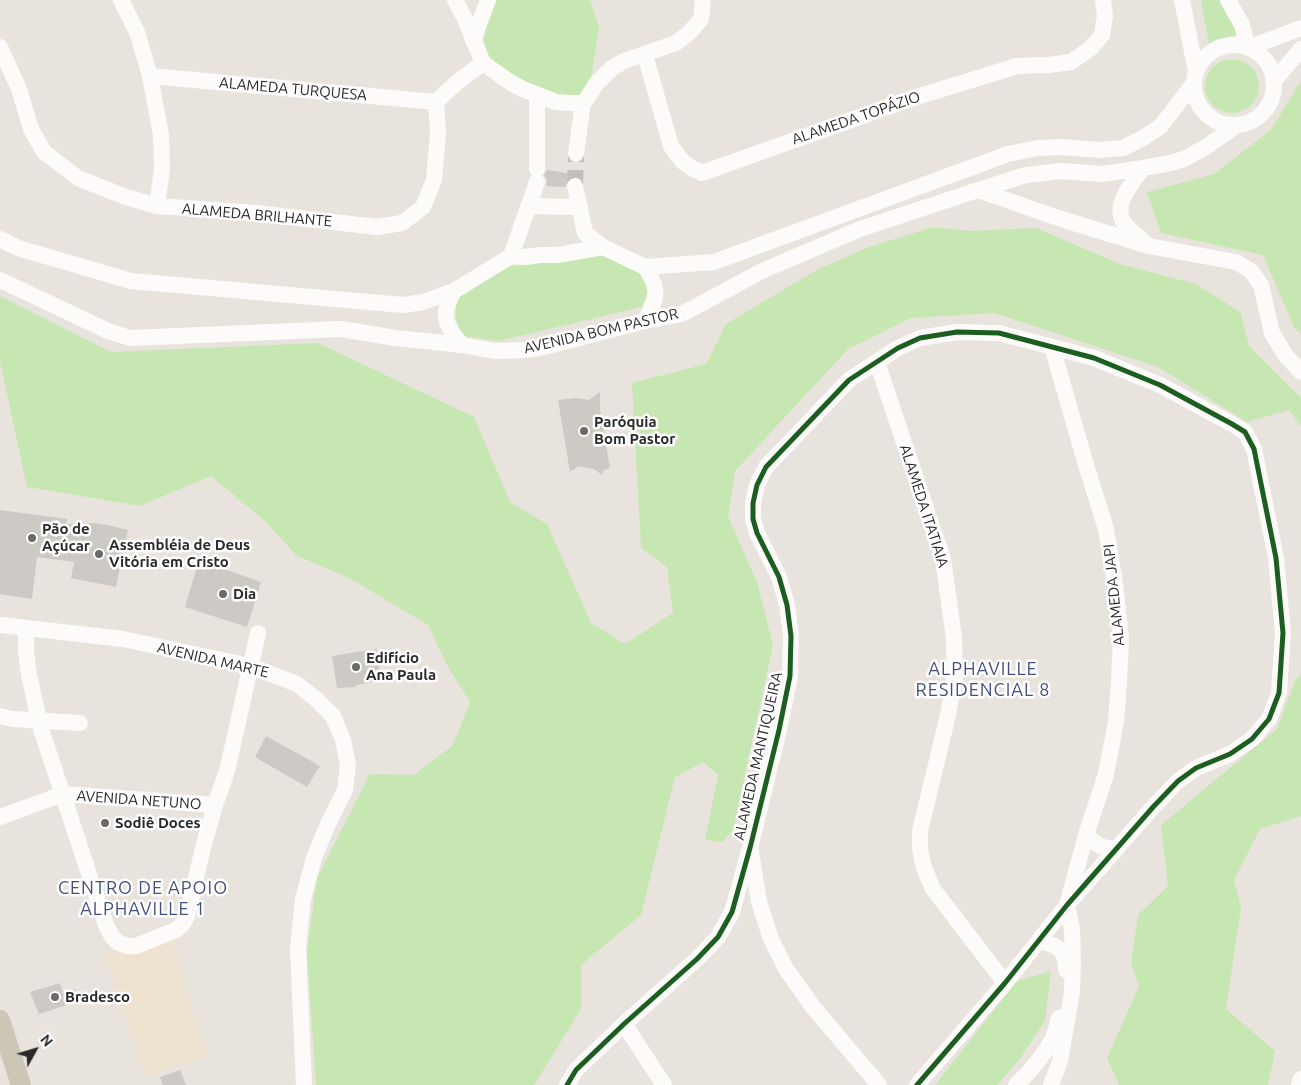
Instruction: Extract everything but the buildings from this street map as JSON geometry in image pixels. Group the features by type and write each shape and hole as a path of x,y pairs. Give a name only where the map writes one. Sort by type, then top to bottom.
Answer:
{"main road":[{"path":"0,1020 21,1085"}],"street":[{"path":"121,0 137,32 150,76 161,135 162,169 157,206"},
{"path":"455,0 465,19 482,63 511,83 537,95 556,102 585,102"},
{"path":"473,41 488,0"},
{"path":"576,154 585,102 596,84 612,68 624,61 676,44 689,34 701,19 703,0"},
{"name":"ALAMEDA TOPÁZIO","path":"645,55 671,146 682,161 702,173 910,99 990,74 1018,66 1072,62 1091,48 1102,35 1105,16 1103,0"},
{"path":"575,186 585,233 603,247 645,266 714,262 1008,154 1038,148 1061,147 1100,150 1123,148 1161,126 1195,78 1201,61 1211,52 1222,47 1234,45 1248,48 1260,55 1269,66 1273,82 1273,93 1268,106 1259,116 1247,123 1237,125 1221,123 1210,117 1201,108 1195,97 1195,78 1182,0"},
{"path":"1228,0 1242,25 1248,48"},
{"path":"1248,48 1301,28"},
{"name":"ALAMEDA BRILHANTE","path":"0,47 19,89 31,130 44,152 78,178 126,197 157,206 256,213 378,227 402,223 423,207 434,180 438,133 436,102"},
{"path":"1273,82 1301,49"},
{"path":"436,102 482,63"},
{"name":"ALAMEDA TURQUESA","path":"150,76 436,102"},
{"path":"510,256 537,175 537,95"},
{"name":"AVENIDA BOM PASTOR","path":"0,280 108,331 130,338 341,329 495,351 525,350 682,314 762,271 860,229 1026,175 1061,172 1102,174 1184,159 1206,147 1237,125"},
{"path":"1143,168 1123,196 1120,208 1122,221 1148,246"},
{"path":"978,190 1058,218 1148,246 1236,262 1251,271 1261,285 1272,333 1286,356 1301,372"},
{"path":"528,206 580,207"},
{"path":"0,239 18,248 131,282 403,305 423,302 454,291 510,256 558,255 603,247"},
{"path":"645,266 656,289 655,301 645,321"},
{"path":"454,291 447,303 445,315 449,330 462,345"},
{"name":"ALAMEDA MANTIQUEIRA","path":"567,1085 576,1070 697,959 718,937 732,912 779,730 790,676 790,636 787,605 779,577 757,533 753,519 753,503 757,486 766,467 849,380 898,348 920,338 956,332 1000,333 1094,358 1160,385 1245,432 1254,449 1276,558 1283,633 1279,693 1269,719 1252,739 1230,754 1196,768 1178,781 1154,806 1068,905 1005,983 918,1085"},
{"name":"ALAMEDA JAPI","path":"1052,347 1106,529 1116,583 1121,638 1120,682 1116,722 1106,774 1086,835 1068,905"},
{"name":"ALAMEDA ITATIAIA","path":"877,362 943,559 954,638 955,675 948,715 920,831 920,849 924,868 933,889 1005,983"},
{"name":"AVENIDA MARTE","path":"0,625 124,639 250,666 297,684 333,716 343,740 348,765 345,790 314,858 303,899 298,948 304,1085"},
{"path":"26,628 26,652 29,675 41,730 64,794 106,925 117,942 127,946 136,946 176,930 187,916 202,848 227,771 258,633"},
{"path":"0,716 13,719 80,723"},
{"path":"0,817 64,794"},
{"name":"AVENIDA NETUNO","path":"64,794 215,805"},
{"path":"1086,835 1100,847 1117,848"},
{"path":"750,848 759,902 772,939 786,969 813,1007 879,1085"},
{"path":"1051,1085 1060,1061 1072,992 1072,929 1068,905"},
{"path":"1016,1085 1026,1076 1053,1037 1061,1013 1067,982 1066,961 1062,950 1053,944 1039,941"},
{"path":"624,1024 664,1085"},
{"path":"1299,1085 1301,1080"}],"shaded area":[{"path":"172,936 207,1056 146,1077 104,954"}],"green space":[{"path":"495,0 590,0 599,28 591,78 582,92 570,100 557,100 499,66 489,56 484,41 485,23"},
{"path":"1201,0 1222,0 1238,30 1235,35 1218,39 1209,44"},
{"path":"1227,59 1237,59 1247,63 1255,71 1259,86 1255,101 1247,109 1237,113 1227,113 1217,109 1209,101 1205,91 1205,81 1209,71 1217,63"},
{"path":"1301,81 1301,335 1293,325 1263,255 1161,233 1147,192 1214,174 1271,130"},
{"path":"933,227 970,231 1036,228 1120,264 1196,284 1240,312 1249,346 1301,398 1301,426 1289,410 1247,422 1158,367 994,313 911,318 848,349 735,471 728,516 757,582 773,645 733,830 722,842 705,840 718,775 703,762 675,777 641,915 581,965 581,1009 534,1085 316,1085 307,952 317,878 370,774 414,775 453,745 470,702 448,667 428,625 351,579 296,555 264,520 211,476 140,506 27,487 0,362 0,296 111,352 318,343 474,417 510,502 547,524 591,623 625,644 673,613 667,567 641,548 632,383 706,364 726,324 815,271 866,248"},
{"path":"602,255 646,276 648,292 641,307 499,341 462,336 456,320 456,296 506,267"},
{"path":"1301,674 1301,816 1260,829 1234,880 1241,907 1226,1009 1275,1051 1268,1085 1119,1085 1107,1058 1139,986 1131,964 1138,915 1168,886 1161,825 1277,729 1295,681"},
{"path":"1051,971 1045,1021 1019,1060 997,1085 935,1085 1017,981"}],"tunnel":[{"path":"575,186 576,154"}],"cycle path":[{"path":"567,1085 576,1070 697,959 718,937 732,912 750,848 779,730 790,676 791,636 787,605 779,577 757,533 753,519 753,503 757,485 766,467 849,380 898,348 920,338 957,332 999,333 1094,358 1160,385 1245,432 1254,449 1276,558 1283,633 1279,693 1269,719 1252,739 1230,754 1196,768 1178,781 1154,806 1067,905 1005,983 917,1085"}],"place":[{"name":"Paróquia Bom Pastor","path":"584,431"},
{"name":"Pão de Açúcar","path":"32,538"},
{"name":"Assembléia de Deus Vitória em Cristo","path":"99,554"},
{"name":"Dia","path":"223,594"},
{"name":"Edifício Ana Paula","path":"356,667"},
{"name":"Sodiê Doces","path":"105,823"},
{"name":"Bradesco","path":"55,997"}],"district":[{"name":"ALPHAVILLE RESIDENCIAL 8","path":"983,680"},
{"name":"CENTRO DE APOIO ALPHAVILLE 1","path":"143,898"}]}
